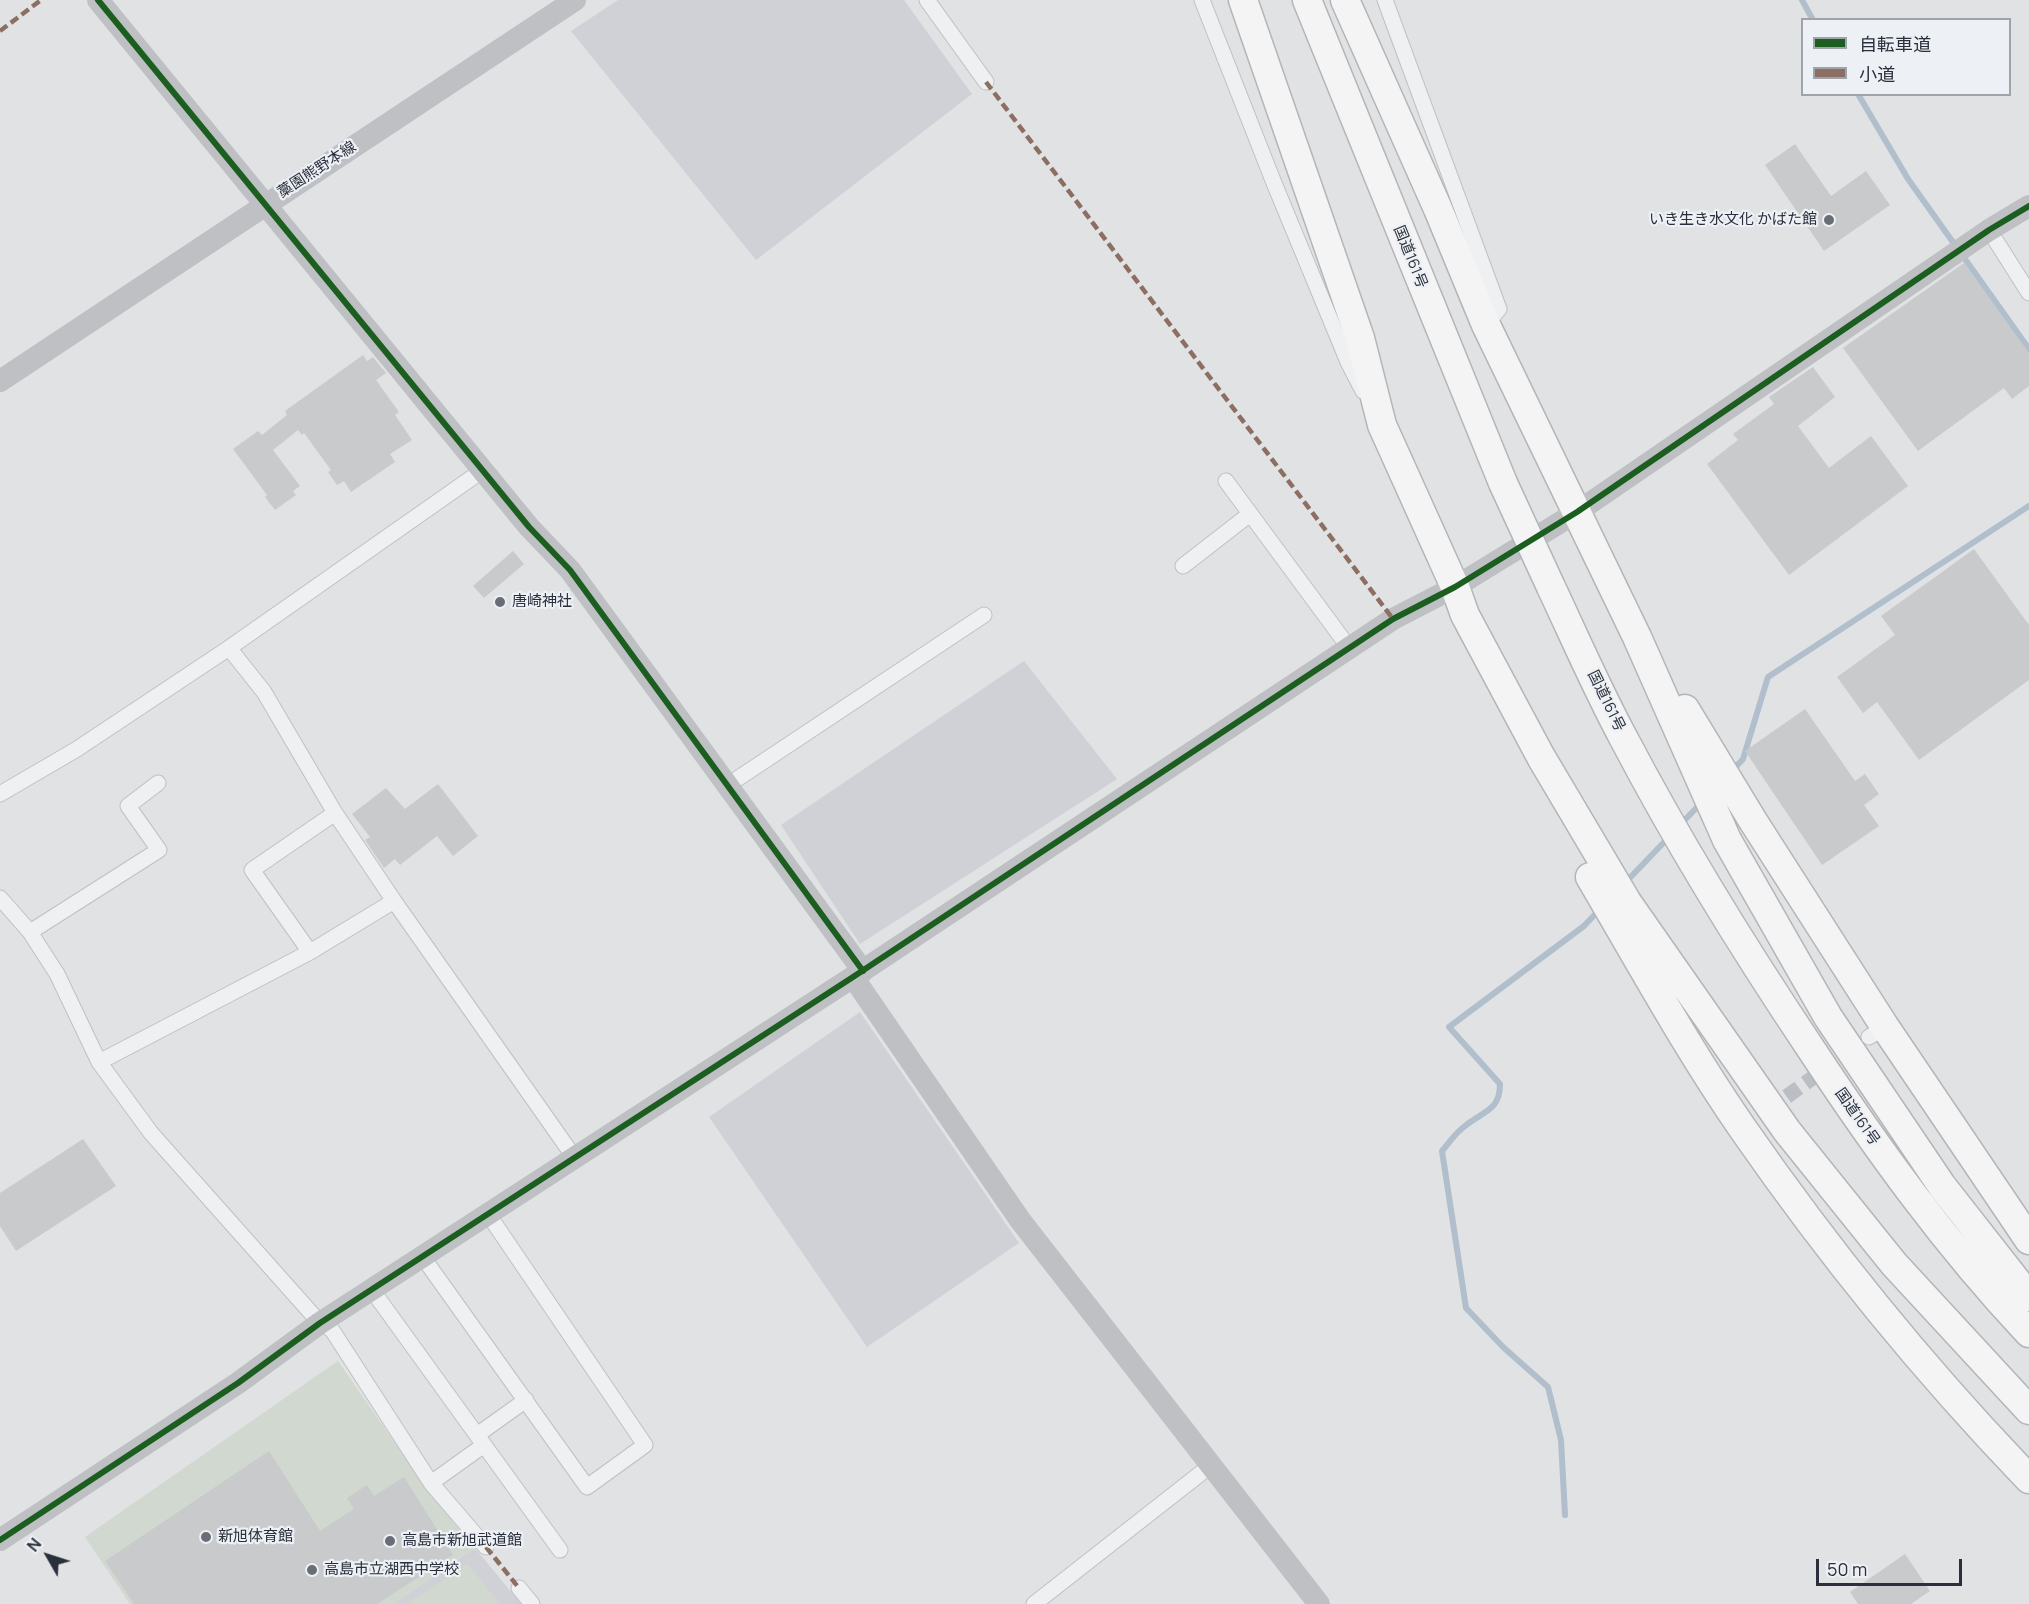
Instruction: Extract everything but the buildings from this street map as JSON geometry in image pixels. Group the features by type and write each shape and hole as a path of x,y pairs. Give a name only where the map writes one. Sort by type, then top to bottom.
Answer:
{"highway":[{"path":"1243,0 1360,338 1382,425 1455,587 1465,615 1541,757 1534,782 1613,899 1787,1131 1894,1264 2029,1410"},
{"name":"国道161号","path":"1307,0 1503,483 1623,738 1683,845 1777,999 1861,1125 1991,1293 2029,1333"},
{"path":"1344,0 1438,209 1486,326 1637,638 1717,786 1877,1032 2029,1240"},
{"path":"1717,786 1727,840 1828,1017 1942,1186 2029,1297"},
{"path":"1613,899 1673,1021 1756,1119 1860,1288 1988,1437 2029,1479"}],"street":[{"path":"98,0 529,527 570,570 728,785 858,974 1020,1220 1319,1604"},
{"name":"藁園熊野本線","path":"0,381 575,0"},
{"path":"927,0 986,82"},
{"path":"1202,0 1348,362 1382,425"},
{"path":"1385,0 1499,309 1486,326"},
{"path":"0,1539 238,1383 320,1323 858,974 1393,619 1455,587 1577,512 2029,206"},
{"path":"1980,237 2029,293"},
{"path":"0,794 77,749 229,648 483,470"},
{"path":"1226,481 1350,649"},
{"path":"1183,567 1250,513"},
{"path":"728,785 984,615"},
{"path":"229,648 264,692 335,813 394,901 574,1157"},
{"path":"30,932 159,850 128,806 158,783"},
{"path":"310,952 252,870 335,813"},
{"path":"0,898 30,932 57,974 99,1062 151,1133 320,1323 332,1330 430,1483 486,1547"},
{"path":"99,1062 310,952 394,901"},
{"path":"422,1256 586,1487 645,1445 488,1214"},
{"path":"372,1290 560,1550"},
{"path":"430,1483 526,1400"},
{"path":"1034,1604 1210,1466"},
{"path":"519,1588 532,1604"}],"shaded area":[{"path":"618,0 904,0 972,94 756,260 571,31"},
{"path":"1024,661 1117,779 860,944 781,825"},
{"path":"860,1012 1019,1243 867,1347 709,1117"},
{"path":"338,1361 428,1491 475,1548 393,1604 130,1604 85,1537"},
{"name":"高島市立湖西中学校","path":"475,1548 521,1604 393,1604"},
{"path":"468,1564 500,1604 406,1604"}],"waterway":[{"path":"1802,0 1812,18"},
{"path":"1859,96 1908,179 2029,349"},
{"path":"1732,771 1743,759 1768,677 2029,506"},
{"path":"1680,825 1702,802"},
{"path":"1624,884 1669,837"},
{"path":"1565,1515 1561,1440 1548,1387 1503,1347 1466,1308 1442,1151 1462,1128 1494,1105 1500,1084 1449,1027 1584,926 1600,909"}],"tunnel":[{"path":"1768,1110 1854,1048"}],"marked path":[{"path":"0,31 41,0"},
{"path":"986,82 1393,619"},
{"path":"486,1547 519,1588"}],"cycle path":[{"path":"98,0 529,527 570,570 863,971"},
{"path":"0,1540 238,1383 320,1323 853,977 1393,619 1455,587 1577,512 1989,230 2029,206"}],"place":[{"name":"いき生き水文化 かばた館","path":"1829,220"},
{"name":"唐崎神社","path":"500,602"},
{"name":"新旭体育館","path":"206,1537"},
{"name":"高島市新旭武道館","path":"390,1541"},
{"name":"高島市立湖西中学校","path":"312,1570"}]}
